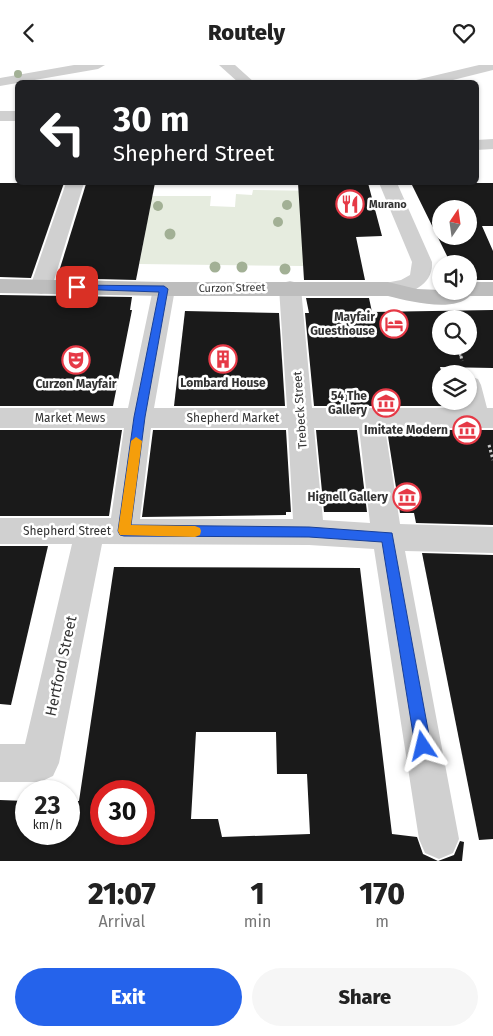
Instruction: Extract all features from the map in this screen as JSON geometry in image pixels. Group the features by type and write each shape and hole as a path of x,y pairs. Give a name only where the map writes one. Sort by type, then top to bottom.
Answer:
{"street":[{"path":"0,82 98,65"},
{"path":"226,65 244,80"},
{"path":"434,80 493,66"},
{"path":"0,116 15,116"},
{"path":"479,145 493,144"},
{"path":"41,287 74,185"},
{"path":"388,289 414,283 424,272 422,262 389,185"},
{"path":"422,262 432,270"},
{"name":"Curzon Street","path":"0,286 164,289 388,289 418,296 432,296"},
{"name":"Trebeck Street","path":"290,288 309,532"},
{"path":"124,531 140,417 164,289"},
{"path":"477,289 493,289"},
{"path":"477,404 486,426"},
{"name":"Shepherd Market","path":"140,417 371,418 486,426"},
{"name":"Market Mews","path":"0,418 140,417"},
{"path":"371,418 388,537 439,839"},
{"name":"Shepherd Street","path":"0,531 309,532 388,537 493,540"},
{"name":"Hertford Street","path":"0,763 40,763 90,531"}],"path":[{"path":"486,426 493,460"}],"shaded area":[{"path":"253,190 322,191 303,266 139,264 145,234 129,233 152,196 211,196 210,206 235,207 236,194 252,195"}],"building":[{"path":"0,183 15,183 15,185 63,185 31,278 0,277"},
{"path":"479,183 493,183 493,226 482,226 493,251 493,280 477,280 477,255 447,255 442,245 478,245 478,200 432,200 432,226 412,185 479,185"},
{"path":"86,185 155,185 136,280 57,278"},
{"path":"298,185 369,185 382,236 356,237 365,280 304,280"},
{"name":"Curzon Mayfair","path":"0,295 132,297 130,310 132,310 113,406 0,406"},
{"path":"306,298 369,298 372,312 432,311 432,355 477,355 477,310 493,310 493,368 477,368 477,365 432,365 432,406 314,406 305,313 309,313"},
{"name":"Lombard House","path":"185,311 279,313 285,406 174,406"},
{"path":"0,430 122,430 109,516 0,516"},
{"path":"153,430 286,430 291,512 286,512 286,515 142,517"},
{"path":"316,430 357,430 367,512 324,512"},
{"path":"387,430 493,430 493,525 416,523 414,513 400,513"},
{"path":"0,546 48,546 11,705 0,704"},
{"path":"422,553 493,555 493,839 479,840"},
{"path":"114,567 360,568 392,834 417,837 423,854 438,861 0,861 0,800 15,801 15,845 80,845 80,794","holes":["196,732 276,732 277,774 307,774 310,834 222,837 218,819 191,819"]},
{"path":"460,841 464,842 462,861 438,861 454,855"}],"slow traffic":[{"path":"136,441 124,531 195,531"}],"place":[{"name":"Murano","path":"350,204"},
{"name":"Mayfair Guesthouse","path":"394,324"},
{"name":"Lombard House","path":"223,359"},
{"name":"Curzon Mayfair","path":"76,360"},
{"name":"54 The Gallery","path":"386,403"},
{"name":"Imitate Modern","path":"467,430"},
{"name":"Hignell Gallery","path":"407,497"}],"route":[{"path":"77,287 164,289 140,417 124,531 309,532 388,537 423,746"}]}
